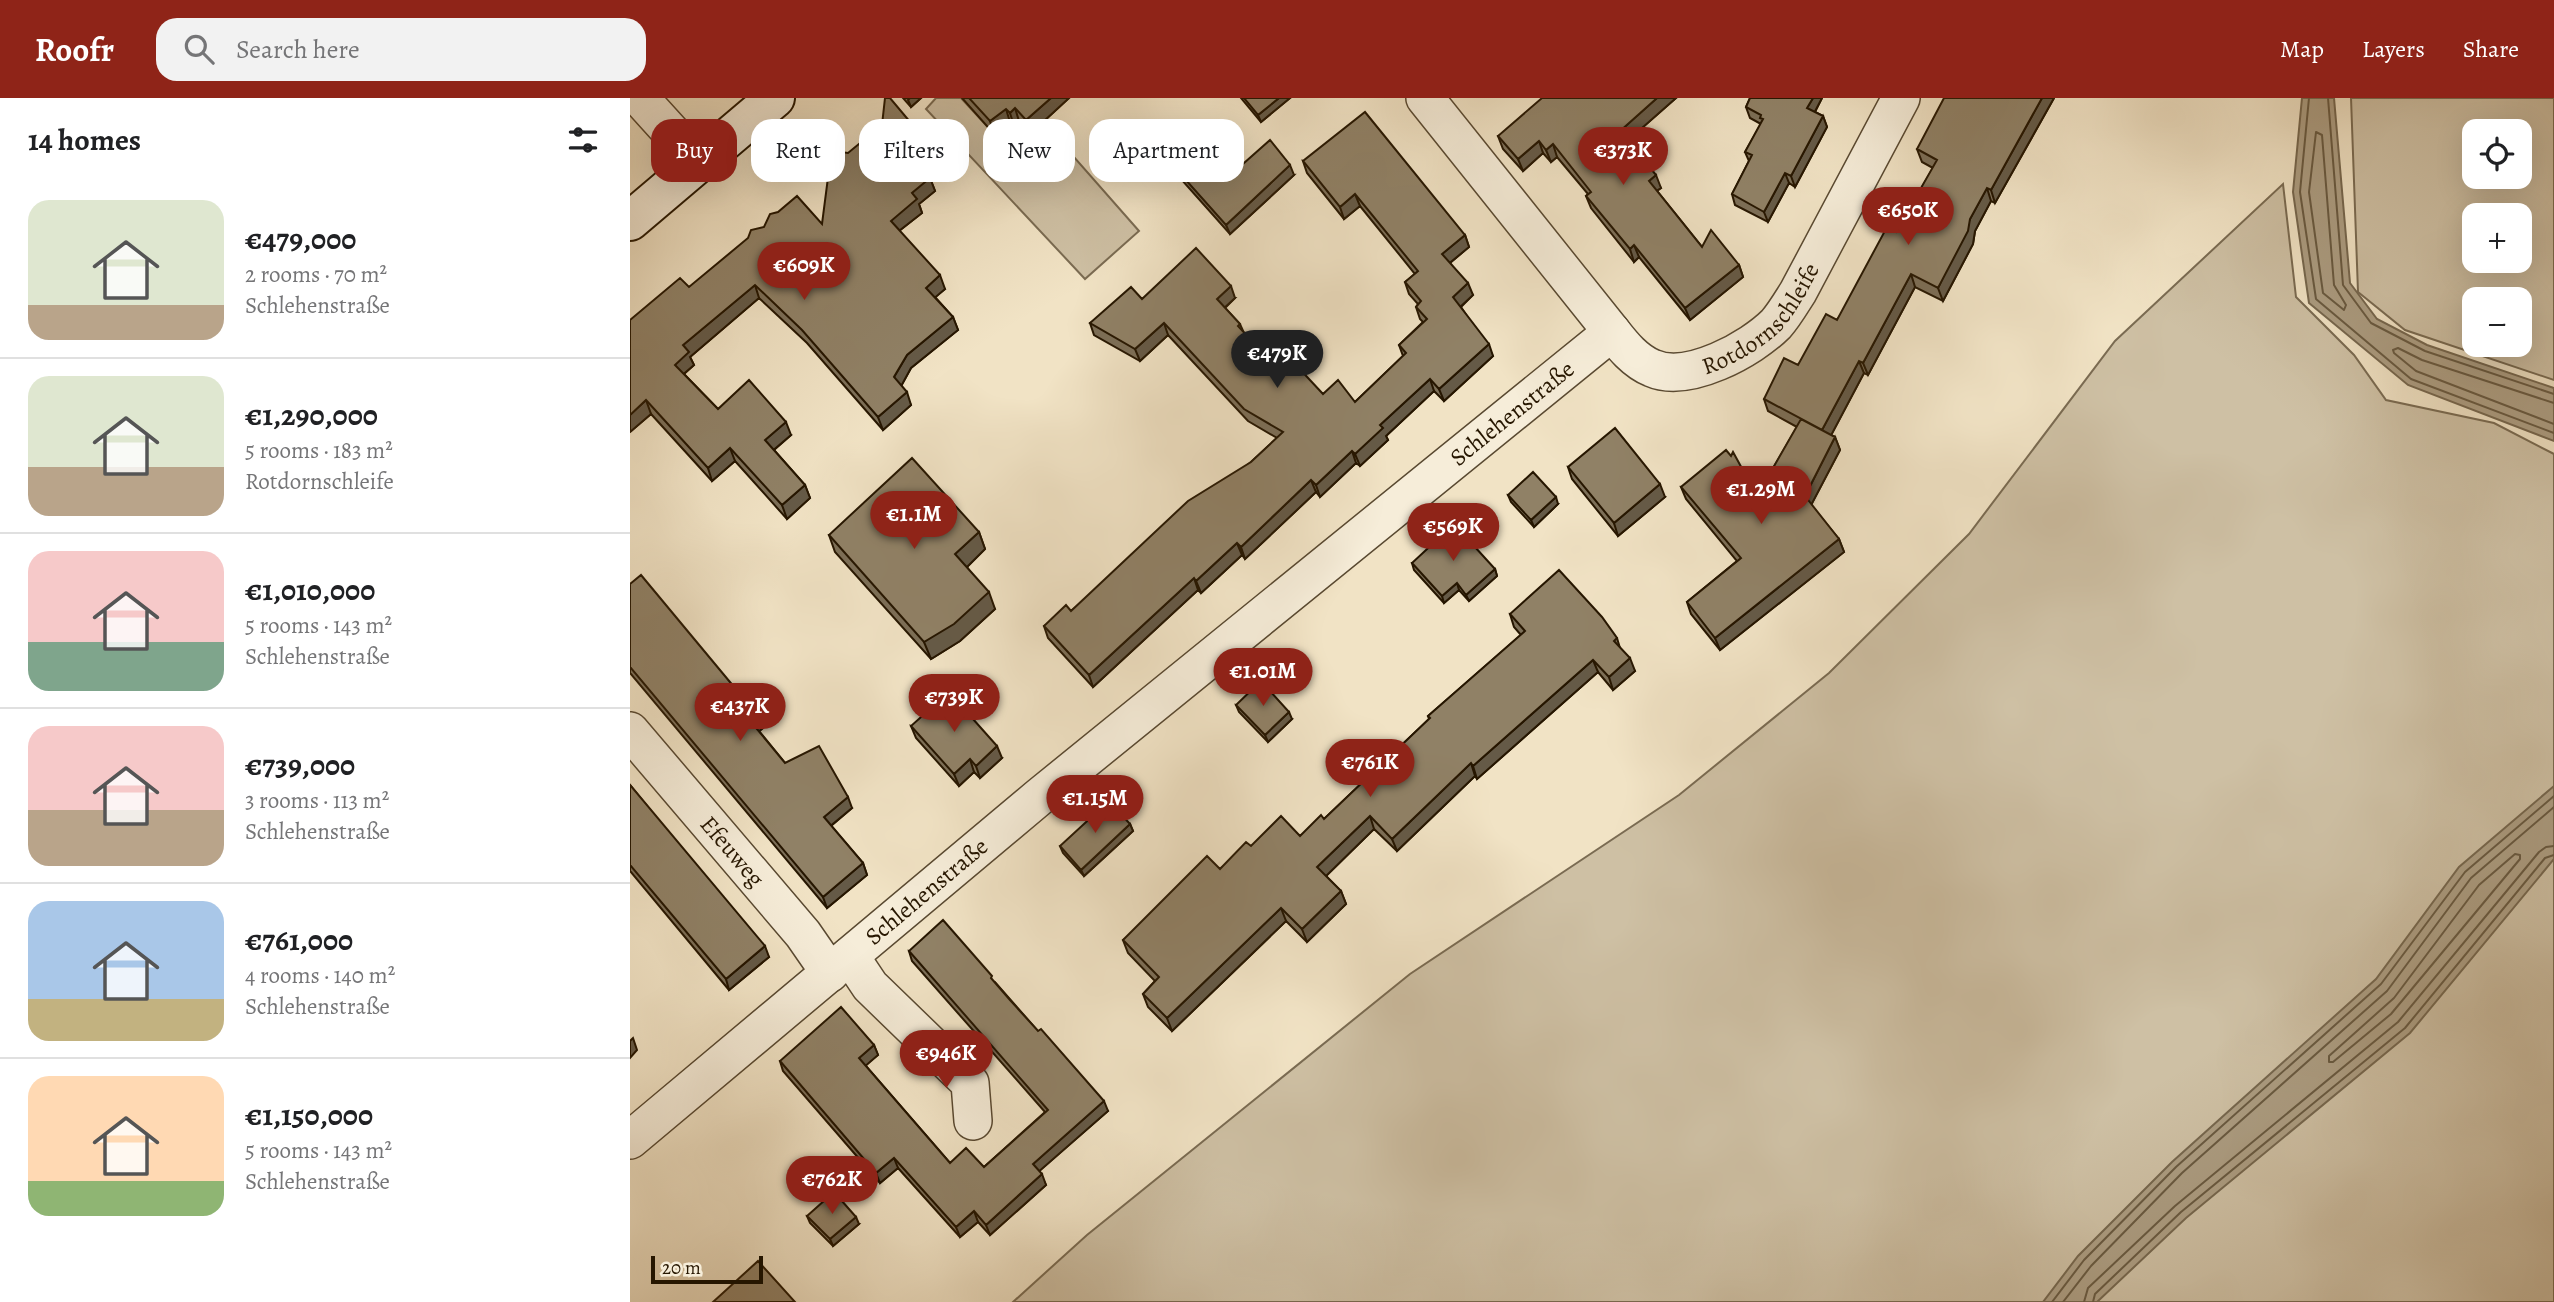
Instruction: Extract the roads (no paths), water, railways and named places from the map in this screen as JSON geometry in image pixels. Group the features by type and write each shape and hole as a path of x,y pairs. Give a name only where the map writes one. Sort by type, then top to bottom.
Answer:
{"street":[{"path":"640,98 659,119"},
{"path":"737,130 775,98"},
{"path":"1425,98 1612,332"},
{"name":"Rotdornschleife","path":"1612,332 1639,360 1667,373 1713,363 1742,349 1764,334 1777,322 1798,292 1901,98"},
{"path":"630,221 675,182"},
{"name":"Schlehenstraße","path":"630,1140 1039,796 1612,332"},
{"name":"Efeuweg","path":"630,731 803,934 870,986 970,1083 973,1121"}],"water":[{"path":"2302,98 2334,98 2350,283 2377,319 2427,345 2554,388 2554,441 2408,385 2309,303 2293,192"},
{"path":"2554,786 2554,859 2410,1033 2186,1218 2097,1302 2043,1302 2078,1256 2172,1162 2376,979 2459,867"}]}
